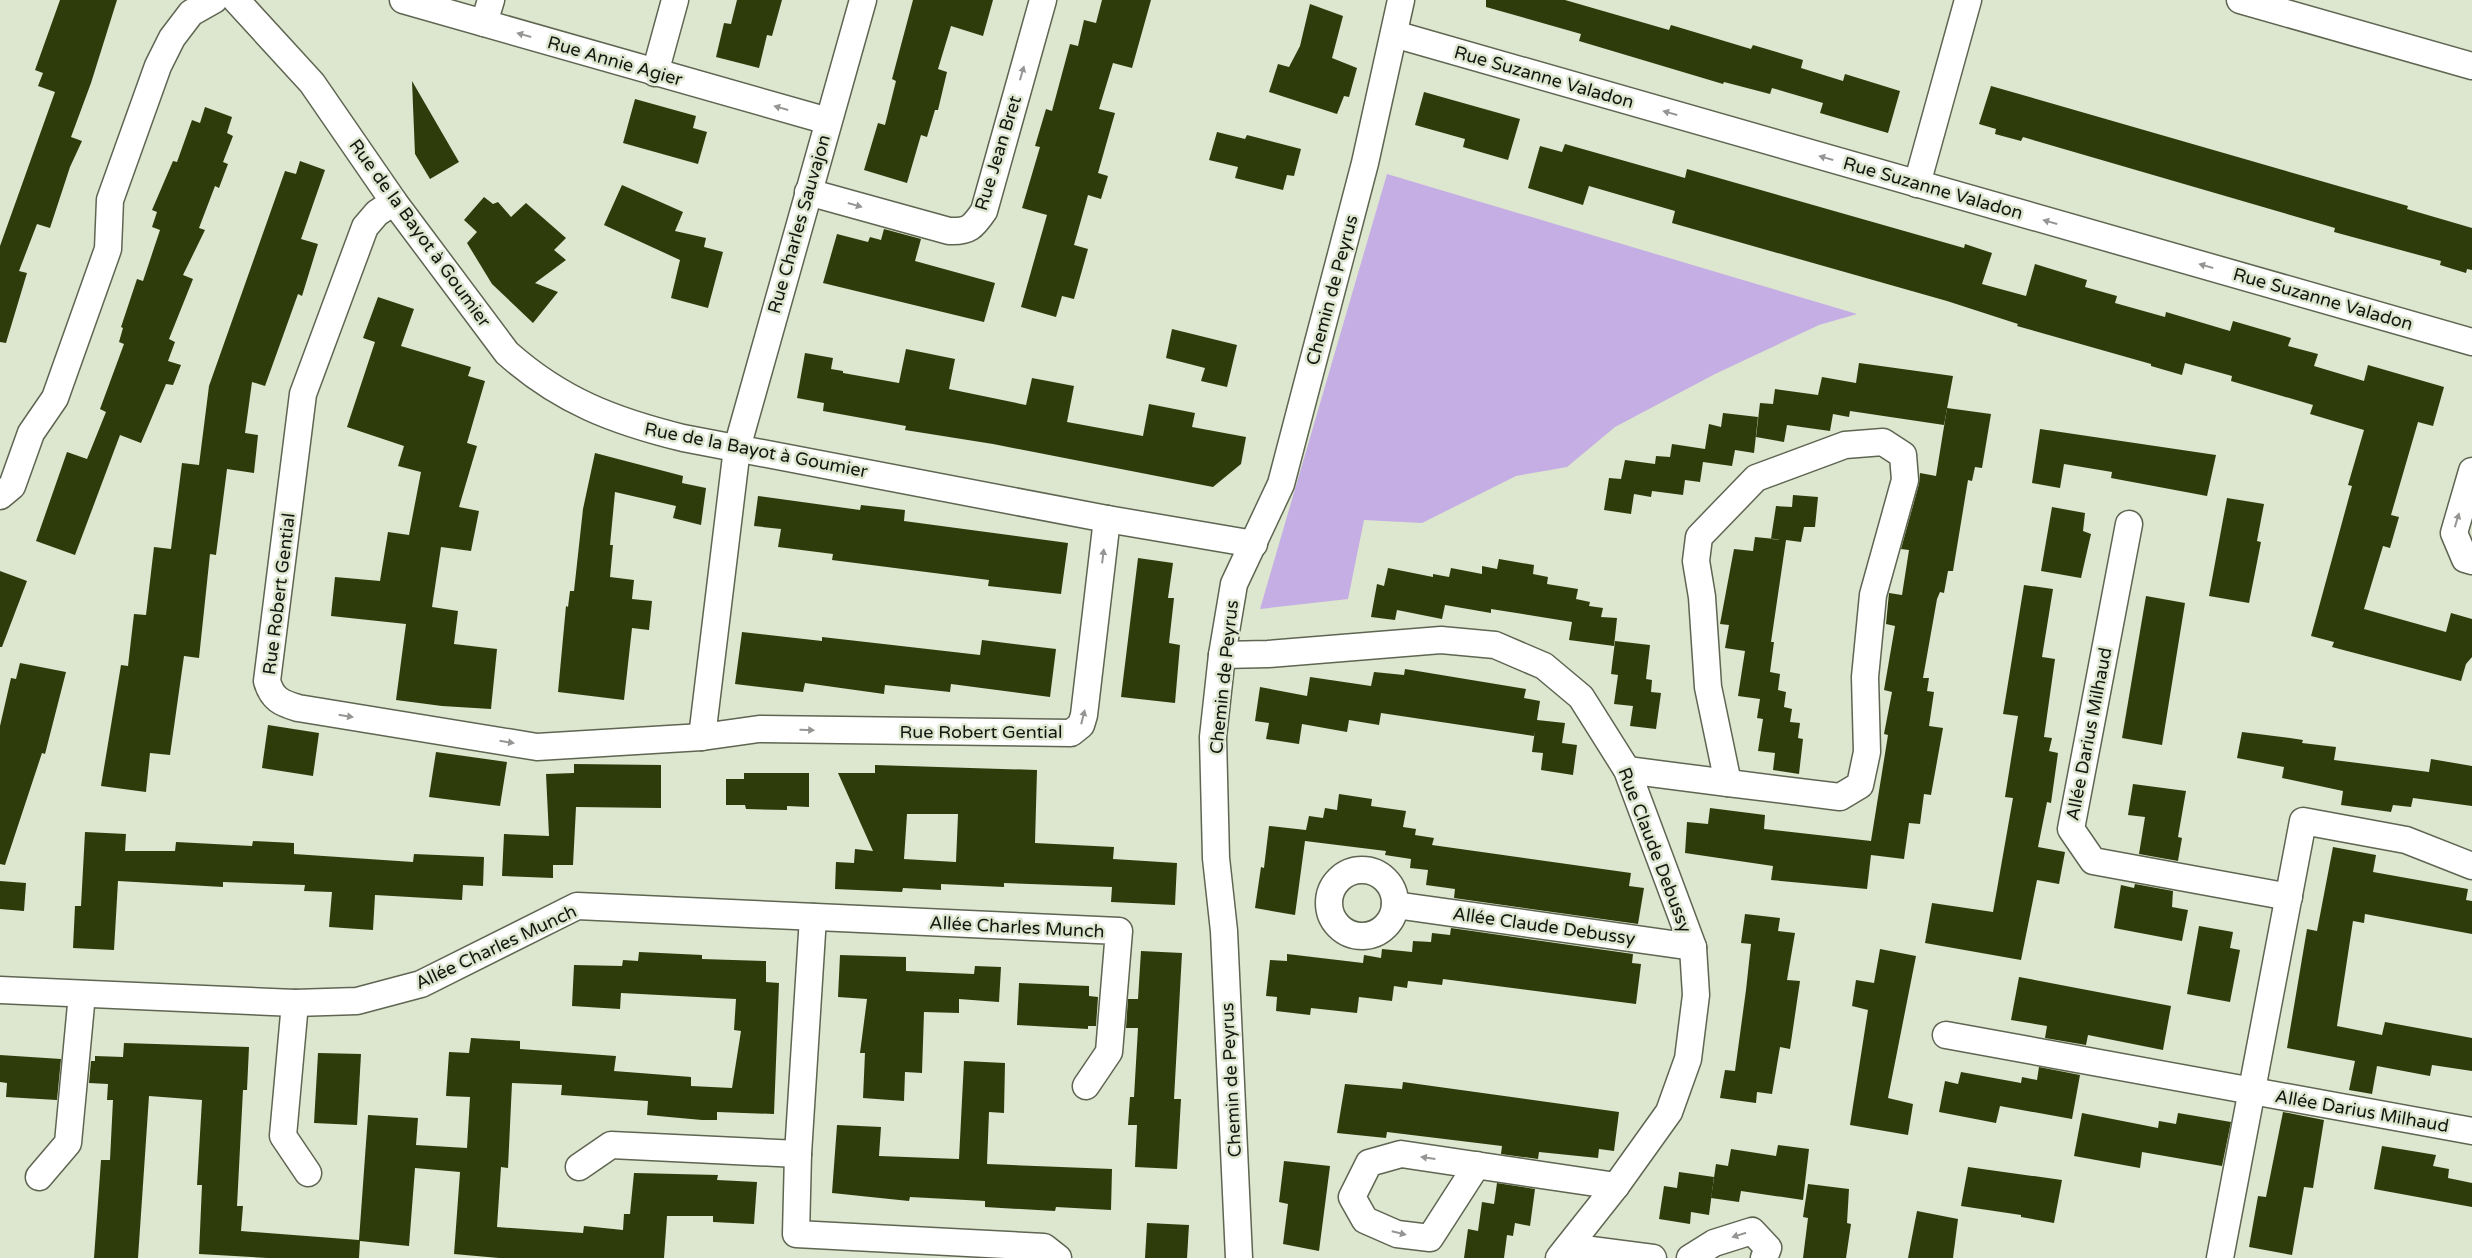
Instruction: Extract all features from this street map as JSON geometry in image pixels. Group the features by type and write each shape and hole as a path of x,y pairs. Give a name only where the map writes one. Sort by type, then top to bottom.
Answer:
{"street":[{"path":"0,496 12,486 31,433 55,398 108,250 110,200 158,66 172,38 191,13 214,0"},
{"name":"Rue de la Bayot à Goumier","path":"236,0 312,83 394,202 508,353 530,373 558,393 584,406 629,424 683,438 1107,519 1254,544"},
{"name":"Rue Annie Agier","path":"403,0 487,12 655,73 828,121"},
{"path":"655,73 675,0"},
{"name":"Rue Charles Sauvajon","path":"738,448 863,0"},
{"name":"Rue Jean Bret","path":"808,192 949,231 964,232 974,224 984,211 1043,0"},
{"name":"Chemin de Peyrus","path":"1238,1258 1224,931 1216,858 1213,737 1222,655 1234,584 1281,484 1366,163 1402,0"},
{"path":"1917,184 1968,0"},
{"path":"2240,0 2472,66"},
{"name":"Rue Suzanne Valadon","path":"1394,34 2472,342"},
{"name":"Rue Robert Gential","path":"394,202 377,213 365,227 303,394 267,681 270,693 280,703 298,708 538,747 702,737 759,730 1071,733 1081,725 1084,716 1107,519"},
{"path":"1627,770 1728,783 1840,797 1860,786 1867,752 1865,677 1873,596 1905,480 1903,455 1883,442 1845,445 1756,478 1699,538 1696,561 1702,597 1708,687 1728,783"},
{"path":"702,737 738,448"},
{"path":"2472,471 2454,533 2466,559 2472,561"},
{"name":"Allée Darius Milhaud","path":"2129,524 2071,829 2093,860 2289,897"},
{"name":"Rue Claude Debussy","path":"1222,655 1268,654 1441,640 1495,645 1544,666 1581,697 1627,770 1692,947 1696,996 1688,1059 1669,1112 1616,1186 1564,1252"},
{"name":"Allée Darius Milhaud","path":"2220,1258 2303,821 2406,840 2472,866"},
{"name":"Allée Claude Debussy","path":"1395,905 1692,947"},
{"name":"Allée Charles Munch","path":"0,990 295,1004 358,1002 421,984 577,906 1119,931 1109,1052 1086,1086"},
{"path":"813,918 798,1154 796,1234 1044,1247 1058,1258"},
{"path":"39,1177 68,1143 82,994"},
{"path":"295,1004 283,1136 308,1173"},
{"name":"Allée Darius Milhaud","path":"1946,1035 2472,1131"},
{"path":"579,1167 612,1145 798,1154"},
{"path":"1477,1165 1616,1186"},
{"path":"1690,1258 1714,1243 1752,1231 1768,1248 1764,1258"},
{"path":"1564,1252 1653,1258"}],"shaded area":[{"path":"1387,174 1857,314 1819,325 1715,374 1615,427 1567,467 1516,476 1422,523 1364,520 1348,599 1260,609"}],"building":[{"path":"60,0 117,0 91,83 71,137 82,141 70,167 50,228 37,224 19,271 27,273 6,343 0,342 0,246 55,92 38,86 43,73 35,70"},
{"path":"737,0 782,0 772,36 767,35 759,68 716,57 724,23 731,24"},
{"path":"913,0 993,0 983,36 951,26 938,69 947,72 938,110 935,110 927,137 921,135 907,183 864,170 878,123 885,125 896,81 892,79"},
{"path":"1102,0 1151,0 1132,68 1113,63 1099,109 1115,113 1098,173 1108,176 1101,199 1088,195 1074,245 1088,249 1074,299 1062,296 1056,317 1021,307 1047,215 1022,208 1040,147 1035,146 1046,109 1052,111 1070,44 1078,46 1084,20 1096,23"},
{"path":"1486,0 1565,0 1669,30 1671,25 1751,49 1753,45 1803,60 1801,68 1843,81 1845,74 1900,91 1888,133 1820,113 1823,103 1772,88 1770,94 1724,82 1723,84 1579,41 1581,34 1486,7"},
{"path":"1310,4 1343,16 1332,58 1357,68 1349,97 1344,96 1337,114 1269,92 1278,64 1289,67 1300,46"},
{"path":"412,81 459,162 430,179 415,154"},
{"path":"1991,86 2408,206 2407,209 2472,228 2472,270 2467,269 2466,273 2440,265 2441,261 2334,232 2335,228 2023,137 2021,141 1995,134 1996,129 1979,124"},
{"path":"1424,92 1520,119 1508,160 1463,147 1465,139 1415,125"},
{"path":"635,99 696,116 693,128 707,132 698,164 623,143"},
{"path":"205,107 232,117 227,133 233,136 223,162 228,164 219,188 215,186 199,228 205,230 183,275 193,279 169,339 175,342 168,361 181,365 173,385 166,384 141,443 120,435 75,555 36,541 67,452 87,459 106,412 100,409 124,344 119,342 123,328 121,327 137,279 143,281 160,230 152,227 157,212 152,210 173,161 177,162 192,120 200,123"},
{"path":"1217,132 1245,139 1247,135 1301,149 1294,176 1287,175 1283,190 1235,178 1238,167 1209,160"},
{"path":"1565,144 1685,178 1687,169 1964,248 1965,244 1992,253 1982,284 2026,296 2035,264 2087,280 2085,287 2117,296 2115,303 2165,317 2166,312 2230,331 2233,321 2291,338 2288,346 2318,354 2314,366 2364,381 2368,365 2444,387 2433,426 2418,422 2391,515 2399,517 2390,548 2383,546 2364,609 2446,632 2451,613 2472,619 2472,657 2466,664 2461,681 2332,647 2334,642 2311,636 2352,486 2348,485 2364,430 2310,414 2313,405 2231,381 2232,376 2185,363 2182,375 2151,366 2151,364 2017,326 2018,324 1947,301 1672,223 1675,211 1589,186 1583,205 1528,188 1540,146 1562,152"},
{"path":"300,161 325,170 301,239 318,244 302,296 298,294 265,386 252,382 245,433 258,435 254,473 227,469 216,555 210,554 199,658 184,656 170,755 150,753 146,792 101,786 121,665 128,666 134,614 146,615 154,547 171,549 182,463 199,465 209,386 285,171 296,174"},
{"path":"622,185 683,212 675,231 706,238 704,247 723,252 708,308 671,298 680,260 604,225"},
{"path":"484,197 493,204 498,202 511,217 526,203 566,238 554,250 566,260 535,283 558,292 533,323 492,284 467,243 477,232 464,220"},
{"path":"884,229 921,239 915,261 995,283 984,322 823,283 837,234 868,242 870,237 881,240"},
{"path":"378,297 414,309 401,346 471,367 468,376 485,381 467,443 477,446 459,507 479,511 471,551 441,547 432,607 458,611 454,644 497,649 491,709 442,706 396,700 406,624 331,616 335,577 380,581 388,532 409,535 421,472 398,466 404,446 347,427 375,342 363,338"},
{"path":"1172,329 1237,345 1227,387 1201,381 1205,368 1166,358"},
{"path":"906,349 955,359 949,389 1026,405 1032,378 1074,386 1067,422 1143,436 1149,404 1195,413 1192,427 1246,437 1241,464 1213,487 993,444 905,430 906,426 823,411 824,403 797,398 805,353 833,358 831,369 843,371 843,373 899,383"},
{"path":"1859,363 1953,376 1944,425 1850,411 1849,417 1833,414 1830,431 1787,425 1784,442 1756,437 1760,403 1773,404 1775,389 1818,395 1822,377 1856,383"},
{"path":"1947,408 1991,414 1982,468 1975,467 1972,481 1968,480 1953,571 1948,571 1944,593 1940,592 1937,599 1923,678 1929,678 1927,691 1934,692 1929,726 1943,728 1931,795 1924,794 1920,824 1909,823 1904,859 1871,855 1867,889 1771,880 1773,866 1685,853 1687,822 1708,824 1710,808 1765,815 1764,829 1871,841 1888,735 1884,734 1892,692 1884,690 1895,626 1886,624 1889,593 1902,595 1909,550 1901,549 1919,484 1920,473 1936,476"},
{"path":"1723,413 1758,417 1754,453 1735,450 1732,466 1703,462 1700,482 1685,480 1683,495 1652,491 1651,497 1634,494 1631,514 1604,510 1609,478 1621,479 1625,460 1655,464 1656,456 1670,457 1672,444 1705,449 1709,424 1721,427"},
{"path":"2040,429 2216,455 2207,496 2111,478 2112,472 2064,464 2060,488 2032,483"},
{"path":"595,453 683,476 682,483 706,488 701,525 673,518 676,506 615,492 610,545 613,545 610,577 634,580 632,599 652,601 649,630 632,628 624,700 558,692 566,606 568,607 570,591 574,591 583,509"},
{"path":"1793,495 1818,497 1815,527 1804,527 1801,542 1786,540 1771,642 1774,642 1770,672 1780,674 1778,690 1786,692 1784,707 1792,709 1790,722 1800,723 1798,738 1803,739 1799,774 1773,770 1775,753 1758,751 1763,719 1757,718 1760,699 1738,696 1745,651 1725,648 1729,625 1720,624 1734,549 1753,551 1755,537 1771,539 1776,506 1792,507"},
{"path":"758,496 860,510 861,505 905,510 904,521 1068,543 1061,594 988,586 989,580 832,560 833,554 778,547 781,529 754,526"},
{"path":"2227,498 2264,504 2257,541 2261,542 2249,603 2209,596"},
{"path":"2052,507 2085,513 2083,531 2091,534 2081,578 2041,571"},
{"path":"1138,558 1173,563 1168,598 1174,598 1169,643 1180,645 1175,703 1121,697"},
{"path":"1499,559 1534,565 1533,574 1548,577 1547,584 1578,589 1576,599 1590,602 1589,606 1603,608 1601,617 1617,618 1614,646 1569,640 1572,622 1491,609 1491,613 1445,605 1442,619 1397,610 1395,620 1371,617 1377,584 1384,586 1388,568 1433,577 1433,574 1449,577 1451,568 1482,574 1482,566 1497,569"},
{"path":"0,571 27,581 2,647 0,647"},
{"path":"2024,585 2053,589 2042,657 2055,659 2044,737 2052,738 2049,751 2058,753 2051,803 2047,802 2038,847 2065,852 2059,884 2037,880 2021,960 1925,943 1932,903 1993,912 2013,798 2005,797 2018,716 2003,714"},
{"path":"2146,596 2185,603 2162,745 2122,738"},
{"path":"742,632 822,641 822,637 980,655 982,640 1056,649 1050,697 951,684 950,692 885,685 884,694 805,683 803,692 735,684"},
{"path":"1615,641 1650,645 1646,679 1652,680 1651,692 1661,693 1656,729 1630,726 1633,706 1614,704 1618,675 1611,674"},
{"path":"20,663 66,672 45,754 42,753 5,865 0,864 0,726 11,678 16,679"},
{"path":"1405,669 1526,689 1524,698 1540,701 1537,720 1565,723 1562,743 1577,745 1573,775 1541,770 1543,753 1532,752 1535,730 1534,736 1381,713 1379,725 1349,720 1347,732 1302,724 1299,744 1266,739 1269,723 1255,721 1260,687 1307,696 1310,677 1371,686 1374,672 1404,675"},
{"path":"268,725 319,733 313,776 262,768"},
{"path":"2242,732 2303,740 2302,743 2336,747 2334,760 2429,772 2431,759 2472,766 2472,806 2413,798 2411,807 2393,805 2391,812 2341,805 2343,791 2282,778 2284,767 2237,758"},
{"path":"436,752 507,762 500,806 429,797"},
{"path":"574,764 661,765 661,808 576,807 573,865 553,865 553,878 502,876 504,834 549,836 546,774 574,773"},
{"path":"875,765 1037,770 1035,843 1114,847 1113,859 1177,863 1175,905 1111,902 1112,887 1004,883 1004,887 941,884 941,890 903,888 902,892 835,889 836,862 854,863 855,849 873,851 838,773 875,773","holes":["907,814 958,814 956,862 904,859"]},
{"path":"744,773 809,773 809,807 787,806 787,810 746,809 745,805 726,805 726,779 744,779"},
{"path":"2133,784 2186,791 2178,837 2182,838 2178,861 2139,854 2145,817 2128,815"},
{"path":"1339,794 1372,799 1371,806 1406,811 1403,827 1416,829 1415,835 1434,838 1432,845 1631,873 1629,886 1644,888 1638,924 1454,898 1455,889 1426,885 1428,870 1410,868 1411,859 1385,855 1386,851 1305,841 1295,915 1255,908 1261,867 1264,868 1269,826 1306,830 1309,816 1323,818 1325,808 1337,810"},
{"path":"85,832 126,834 125,851 175,851 176,842 252,846 253,841 294,843 294,854 413,862 414,854 484,857 483,886 463,885 462,900 375,895 373,930 329,927 332,892 304,891 305,885 223,882 223,887 118,881 114,950 73,948 75,906 81,906"},
{"path":"2333,847 2376,855 2373,872 2468,889 2466,900 2472,901 2472,934 2365,914 2364,923 2353,921 2337,1026 2382,1035 2385,1022 2472,1038 2472,1071 2432,1065 2430,1076 2377,1066 2372,1094 2349,1090 2355,1061 2287,1048 2307,929 2317,931"},
{"path":"0,881 26,883 24,911 0,909"},
{"path":"2135,884 2173,891 2172,907 2188,910 2182,941 2114,928 2121,885 2134,888"},
{"path":"1745,914 1780,918 1778,931 1795,933 1787,980 1800,981 1790,1049 1780,1047 1772,1094 1757,1092 1756,1103 1720,1098 1725,1070 1735,1071 1751,944 1741,943"},
{"path":"2199,926 2233,932 2230,948 2240,950 2230,1002 2187,994"},
{"path":"1451,928 1633,954 1632,963 1641,964 1636,1004 1443,979 1442,985 1408,981 1407,988 1394,986 1392,1001 1359,997 1357,1013 1311,1008 1310,1015 1276,1011 1277,997 1266,996 1270,960 1287,961 1287,954 1363,963 1364,955 1381,958 1382,949 1412,952 1413,941 1431,942 1432,933 1450,935"},
{"path":"1880,949 1916,956 1888,1098 1913,1104 1908,1135 1850,1125 1868,1010 1852,1006 1856,980 1874,983"},
{"path":"1141,951 1182,953 1174,1099 1181,1099 1177,1169 1135,1167 1137,1125 1128,1125 1130,1097 1134,1097 1138,1028 1126,1028 1128,999 1138,999"},
{"path":"639,952 702,955 702,959 766,961 766,982 779,983 774,1114 717,1112 717,1120 647,1115 648,1101 561,1095 562,1085 512,1083 508,1168 501,1167 497,1227 583,1233 584,1226 623,1230 624,1214 630,1214 634,1173 718,1175 717,1180 757,1182 754,1224 713,1222 713,1216 667,1216 664,1258 499,1258 454,1254 460,1172 415,1168 409,1246 360,1241 359,1258 268,1258 199,1254 202,1185 197,1185 202,1100 149,1096 138,1258 94,1258 101,1160 110,1160 113,1100 107,1100 108,1084 89,1083 91,1061 95,1061 95,1056 123,1057 124,1043 249,1047 247,1090 243,1090 237,1206 243,1206 241,1231 359,1240 368,1115 418,1118 416,1145 467,1148 470,1097 446,1096 449,1052 469,1053 471,1038 520,1041 520,1049 616,1056 614,1071 691,1077 691,1086 732,1088 741,1031 734,1030 736,999 621,993 620,1009 572,1006 574,965 622,966 623,960 638,961"},
{"path":"840,955 906,957 906,971 974,974 975,966 1001,967 999,1002 959,999 959,1013 924,1012 922,1073 905,1072 904,1101 863,1098 865,1053 860,1053 867,999 838,997"},
{"path":"2019,977 2171,1006 2163,1050 2088,1035 2086,1045 2045,1038 2047,1026 2011,1020"},
{"path":"1019,983 1089,986 1089,996 1098,997 1096,1026 1088,1026 1088,1029 1017,1025"},
{"path":"318,1053 361,1054 357,1125 314,1123"},
{"path":"0,1055 61,1059 57,1100 6,1097 7,1083 0,1082"},
{"path":"964,1061 1005,1063 1004,1113 989,1112 987,1164 1112,1169 1111,1210 1056,1207 1055,1211 985,1207 985,1201 910,1197 909,1201 832,1193 837,1125 881,1127 879,1156 959,1159"},
{"path":"2039,1067 2080,1075 2072,1119 2000,1106 1996,1123 1939,1112 1945,1081 1958,1084 1961,1072 2021,1083 2022,1077 2037,1080"},
{"path":"1403,1082 1619,1112 1614,1151 1599,1149 1598,1158 1539,1152 1538,1159 1501,1154 1502,1146 1387,1132 1386,1138 1337,1133 1345,1084 1402,1089"},
{"path":"2283,1112 2324,1120 2313,1188 2304,1187 2292,1255 2249,1247 2258,1196 2266,1197"},
{"path":"2082,1113 2158,1128 2159,1121 2176,1124 2178,1113 2231,1122 2222,1166 2142,1152 2140,1168 2074,1156"},
{"path":"1778,1145 1809,1149 1803,1200 1741,1191 1739,1202 1711,1198 1716,1164 1728,1166 1731,1149 1776,1156"},
{"path":"2382,1146 2436,1155 2433,1166 2449,1169 2448,1178 2472,1183 2472,1207 2374,1189"},
{"path":"1284,1161 1330,1166 1319,1251 1283,1244 1288,1204 1279,1202"},
{"path":"1968,1167 2062,1180 2054,1223 2021,1217 2021,1215 1961,1206"},
{"path":"1679,1172 1714,1177 1709,1215 1691,1212 1690,1224 1659,1219 1664,1186 1677,1188"},
{"path":"1497,1183 1535,1189 1530,1226 1515,1223 1513,1236 1507,1235 1504,1258 1464,1258 1468,1229 1478,1231 1482,1202 1494,1204"},
{"path":"1808,1184 1849,1189 1847,1223 1851,1224 1846,1258 1803,1258 1808,1218 1803,1217"},
{"path":"1917,1211 1958,1219 1953,1258 1908,1258"},
{"path":"1147,1223 1189,1225 1187,1258 1145,1258"}]}
